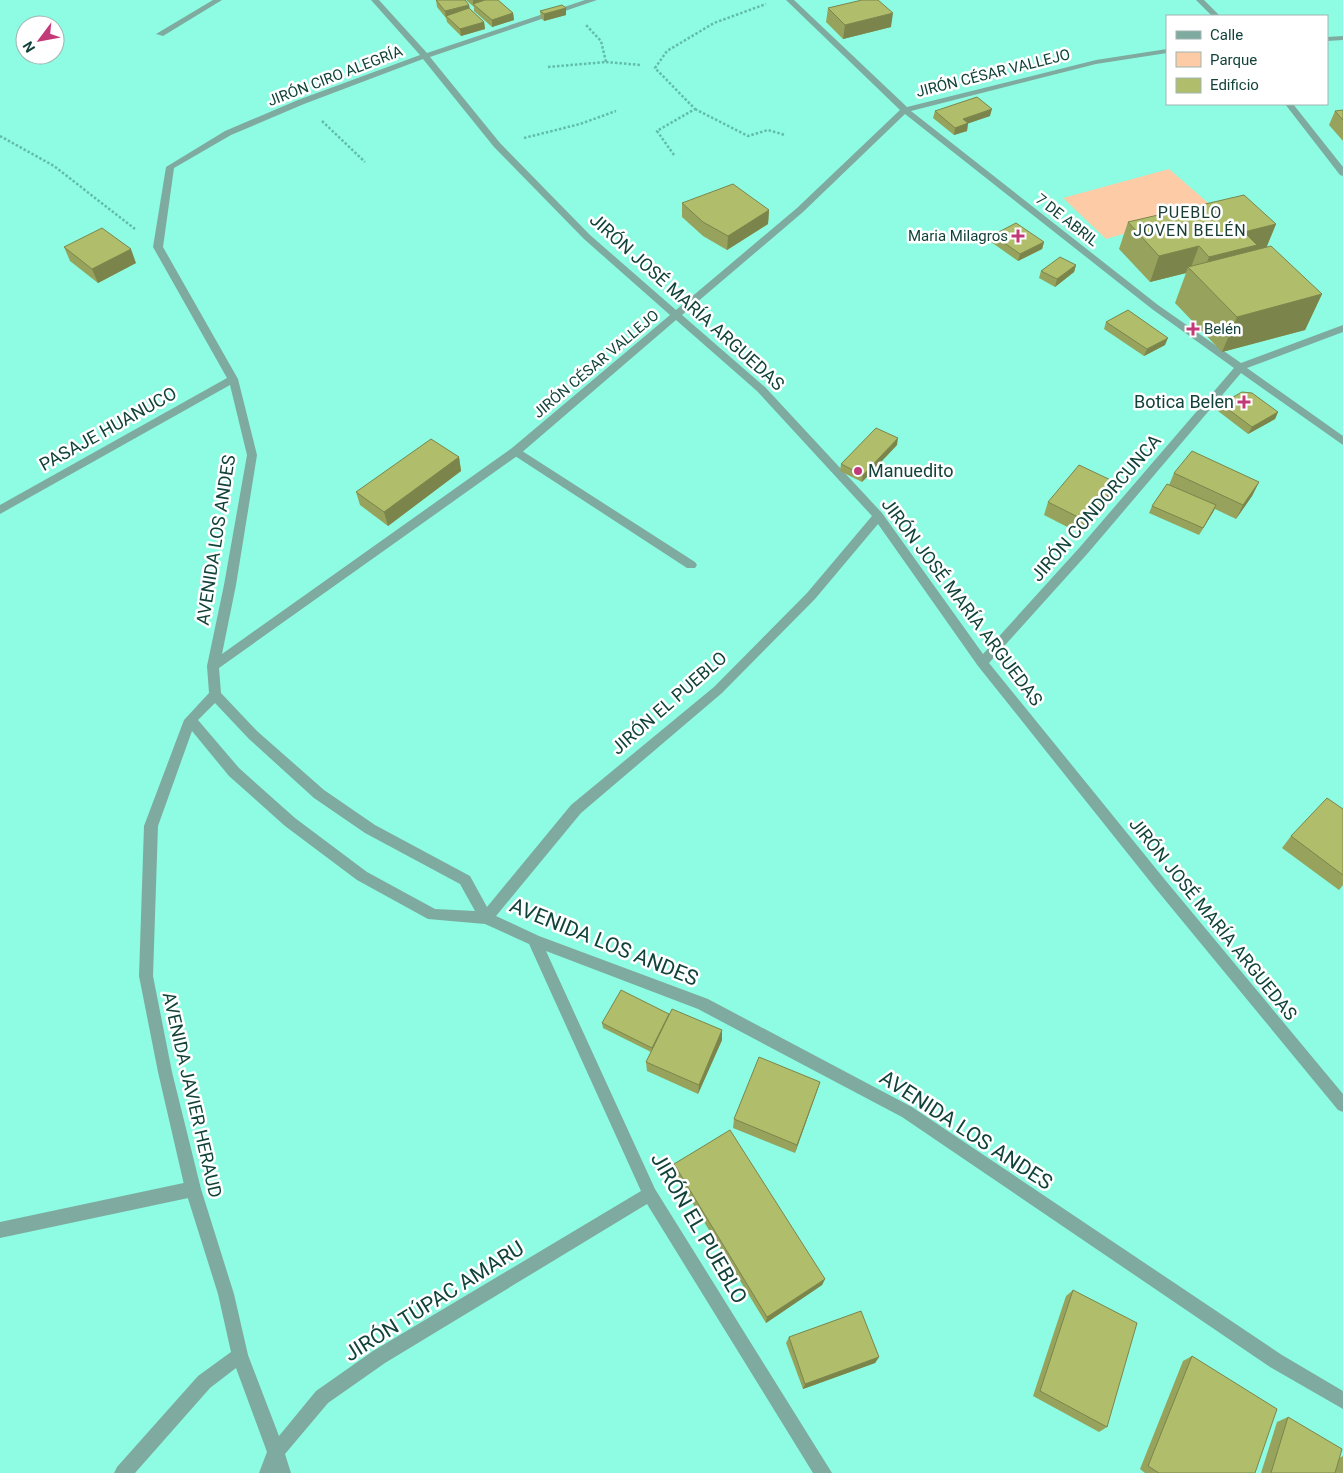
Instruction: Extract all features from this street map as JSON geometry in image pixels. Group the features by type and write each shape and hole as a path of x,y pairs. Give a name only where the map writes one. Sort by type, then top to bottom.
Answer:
{"street":[{"path":"160,34 218,0"},
{"name":"JIRÓN JOSÉ MARÍA ARGUEDAS","path":"375,0 497,145 587,237 761,389 878,516 982,662 1161,885 1343,1105"},
{"name":"JIRÓN CIRO ALEGRÍA","path":"158,247 170,167 228,133 302,102 424,56 593,0"},
{"name":"7 DE ABRIL","path":"790,0 905,110 1155,307 1343,441"},
{"path":"1200,0 1215,15"},
{"path":"1328,39 1343,38"},
{"name":"JIRÓN CÉSAR VALLEJO","path":"213,666 516,451 800,210 905,110 1096,62 1166,51"},
{"path":"1290,105 1343,173"},
{"name":"AVENIDA LOS ANDES","path":"158,247 233,379 252,455 230,585 213,666 215,695 253,735 319,794 370,829 465,880 486,918"},
{"name":"JIRÓN CONDORCUNCA","path":"982,662 1084,550 1240,367 1343,328"},
{"name":"PASAJE HUANUCO","path":"0,510 233,379"},
{"path":"516,451 691,565"},
{"name":"JIRÓN EL PUEBLO","path":"486,918 576,809 718,690 811,596 878,516"},
{"path":"190,720 215,695"},
{"name":"AVENIDA LOS ANDES","path":"190,720 234,772 290,822 362,876 433,915 486,918 534,940 703,1004 907,1112 1276,1361 1343,1401"},
{"name":"AVENIDA JAVIER HERAUD","path":"190,720 151,826 146,976 165,1072 193,1189 226,1294 240,1355 282,1473"},
{"name":"JIRÓN EL PUEBLO","path":"534,940 650,1194 823,1473"},
{"path":"0,1230 193,1189"},
{"name":"JIRÓN TÚPAC AMARU","path":"268,1473 276,1452 322,1398 379,1357 650,1194"},
{"path":"123,1473 204,1382 240,1355"}],"path":[{"path":"769,3 714,23 667,51 655,68 695,109 748,136 768,130 785,135"},
{"path":"569,7 601,41 606,62"},
{"path":"548,66 606,62 641,65"},
{"path":"302,102 365,162"},
{"path":"674,154 657,131 695,109"},
{"path":"497,145 580,124 616,111"},
{"path":"0,136 54,166 158,247"}],"green space":[{"path":"1169,169 1214,208 1106,239 1063,198"}],"building":[{"path":"436,0 465,0 469,5 445,11"},
{"path":"485,0 498,0 513,13 492,20 473,4"},
{"path":"862,0 878,0 893,13 845,25 828,8"},
{"path":"562,5 566,8 544,14 540,11"},
{"path":"469,8 484,22 460,29 446,16"},
{"path":"977,97 992,109 963,119 968,123 955,128 935,111"},
{"path":"1343,110 1343,120 1335,111"},
{"path":"733,184 769,210 728,236 703,222 682,203"},
{"path":"1244,195 1276,224 1244,232 1257,245 1209,257 1199,246 1159,256 1128,222"},
{"path":"1016,223 1044,242 1020,254 993,235"},
{"path":"102,228 131,249 92,269 64,247"},
{"path":"1271,246 1322,294 1237,317 1188,267"},
{"path":"1060,257 1076,265 1057,279 1041,271"},
{"path":"1128,310 1168,338 1147,349 1106,322"},
{"path":"1242,392 1252,393 1278,412 1252,427 1221,404"},
{"path":"876,428 898,438 863,475 841,464"},
{"path":"431,439 459,457 384,512 356,492"},
{"path":"1192,451 1259,482 1243,505 1174,473"},
{"path":"1079,465 1117,483 1086,521 1048,502"},
{"path":"1167,484 1216,505 1203,528 1152,506"},
{"path":"1327,798 1343,809 1343,875 1291,836"},
{"path":"621,990 669,1014 652,1048 602,1023"},
{"path":"672,1009 722,1030 699,1085 646,1062"},
{"path":"759,1057 820,1082 797,1145 734,1119"},
{"path":"730,1130 825,1279 767,1317 674,1164"},
{"path":"1073,1290 1137,1323 1107,1427 1040,1391"},
{"path":"861,1311 879,1357 805,1384 789,1337"},
{"path":"1192,1356 1277,1409 1255,1473 1159,1473 1148,1466"},
{"path":"1288,1417 1342,1449 1335,1473 1271,1473"}],"place":[{"name":"Maria Milagros","path":"1018,236"},
{"name":"Belén","path":"1193,329"},
{"name":"Botica Belen","path":"1244,402"},
{"name":"Manuedito","path":"858,471"}],"district":[{"name":"PUEBLO JOVEN BELÉN","path":"1190,221"}]}
